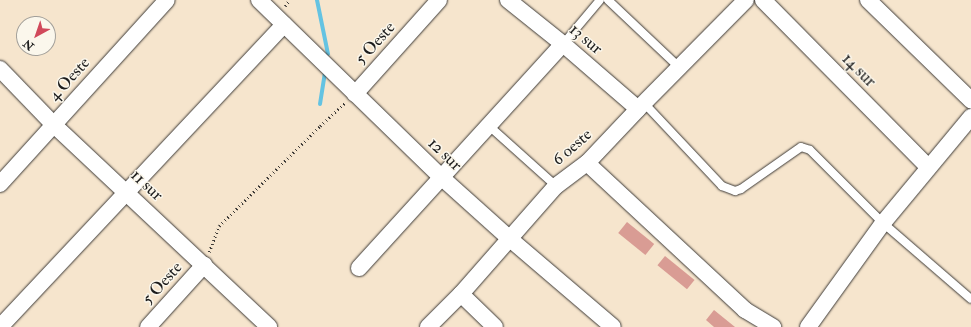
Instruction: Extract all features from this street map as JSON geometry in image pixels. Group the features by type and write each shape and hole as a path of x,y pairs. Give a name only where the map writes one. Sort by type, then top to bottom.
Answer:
{"street":[{"name":"4 Oeste","path":"0,184 167,0"},
{"name":"12 sur","path":"259,0 441,177 510,239 613,327"},
{"name":"5 Oeste","path":"355,94 439,0"},
{"name":"13 sur","path":"508,0 641,106"},
{"name":"6 oeste","path":"428,327 461,294 556,186 587,163 746,0"},
{"name":"14 sur","path":"763,0 928,167"},
{"path":"868,0 971,100"},
{"path":"0,327 284,25"},
{"path":"359,268 563,44"},
{"name":"11 sur","path":"0,69 54,124 269,327"},
{"path":"808,327 883,223 971,117"},
{"path":"587,163 745,310 773,327"},
{"name":"5 Oeste","path":"148,327 204,265"},
{"path":"461,294 495,327"}],"lane":[{"path":"563,44 600,0"},
{"path":"608,0 680,68"},
{"path":"641,106 722,186 736,191 801,147 810,150 883,223 971,299"},
{"path":"488,125 556,186"}],"path":[{"path":"204,265 219,226 320,126 355,94"}],"building":[{"path":"627,222 654,244 645,255 618,233"},
{"path":"665,256 695,280 687,289 657,265"},
{"path":"714,310 735,327 714,327 706,320"}],"waterway":[{"path":"317,0 328,54"},
{"path":"320,104 325,71"}]}
